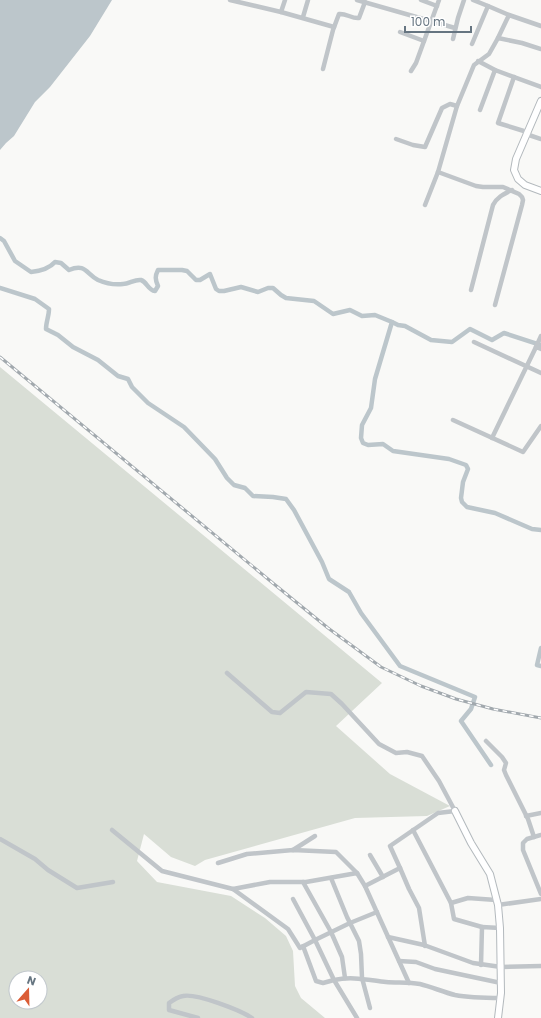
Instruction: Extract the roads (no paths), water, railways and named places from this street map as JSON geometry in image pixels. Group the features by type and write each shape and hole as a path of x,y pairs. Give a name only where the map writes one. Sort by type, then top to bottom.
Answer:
{"street":[{"path":"230,0 303,17 334,27"},
{"path":"281,12 285,0"},
{"path":"303,17 308,0"},
{"path":"357,0 455,28"},
{"path":"421,0 437,6"},
{"path":"411,71 416,63 439,0"},
{"path":"453,39 461,6 464,0"},
{"path":"473,0 541,26"},
{"path":"323,69 339,14 356,19 359,18 365,2"},
{"path":"472,44 488,6"},
{"path":"425,205 438,172 457,106 474,65 489,54 509,15"},
{"path":"400,32 424,42"},
{"path":"498,38 541,49"},
{"path":"478,61 495,70 541,87"},
{"path":"480,110 495,70"},
{"path":"514,77 498,123 541,139"},
{"path":"541,100 516,159 514,170 518,179 525,185 541,191"},
{"path":"396,139 413,145 425,147 442,108 450,104 457,106"},
{"path":"438,172 476,186 500,186 512,190 522,197 522,206 496,305"},
{"path":"471,290 493,206 496,200 512,190"},
{"path":"492,438 541,336"},
{"path":"474,342 541,373"},
{"path":"536,347 541,349"},
{"path":"453,420 523,452 541,426"},
{"path":"227,673 272,712 280,713 306,692 330,694 342,704 379,744 396,753 407,752 422,756 439,781 471,843 490,874 497,902 500,928 501,998 498,1018"},
{"path":"486,741 506,763 504,770 526,816 534,837"},
{"path":"425,946 419,908 408,889 390,846 438,813 455,811"},
{"path":"526,816 541,813"},
{"path":"112,830 162,871 233,889 288,929 300,948 350,923 377,912"},
{"path":"413,830 451,903 454,919 482,927 500,928"},
{"path":"541,835 526,839 523,843 523,850 541,894"},
{"path":"293,850 315,836"},
{"path":"0,839 36,859 48,870 77,888 113,882"},
{"path":"218,862 247,854 293,850 336,852 357,874 365,886 409,983"},
{"path":"370,855 383,877"},
{"path":"365,886 400,868"},
{"path":"233,889 270,882 303,882 357,874"},
{"path":"331,878 359,941 362,978 370,1008"},
{"path":"303,882 331,932 342,957 345,978"},
{"path":"292,898 315,940 334,980 357,1018"},
{"path":"451,903 468,898 497,902 541,899"},
{"path":"481,964 482,927"},
{"path":"388,937 425,946 466,961 481,964 501,967 541,966"},
{"path":"303,946 316,981 322,983 345,978 362,978 387,982 420,984 456,995 474,998 501,998"},
{"path":"399,961 416,962 435,969 501,983"},
{"path":"198,1018 169,1010 168,1002 184,996 204,998 244,1013 252,1018"}],"waterway":[{"path":"0,238 4,241 15,261 31,272 44,269 55,262 61,263 69,270 75,268 85,270 94,278 107,283 123,284 141,280 155,291 158,286 156,281 156,274 158,270 182,270 187,271 196,280 200,280 210,274 216,289 219,291 241,287 258,292 268,288 273,288 286,298 314,301 333,314 350,310 362,316 375,315 392,322 375,379 371,408 362,425 361,438 363,443 368,445 383,444 393,451 449,459 466,465 468,469 463,482 461,498 462,502 467,507 495,513 532,529 541,530"},
{"path":"0,288 35,299 49,309 46,329 58,335 73,347 98,360 118,376 128,379 132,387 148,403 184,427 215,459 227,478 234,485 245,488 253,496 286,499 294,510 322,562 329,579 349,592 361,613 400,666 475,697 471,709 461,721 491,765"},
{"path":"392,322 405,326 431,340 452,342 470,329 492,340 504,333 541,345"},
{"path":"541,648 537,665 541,666"}],"railway":[{"path":"0,357 328,628 381,667 421,686 456,699 493,709 541,718"}]}
